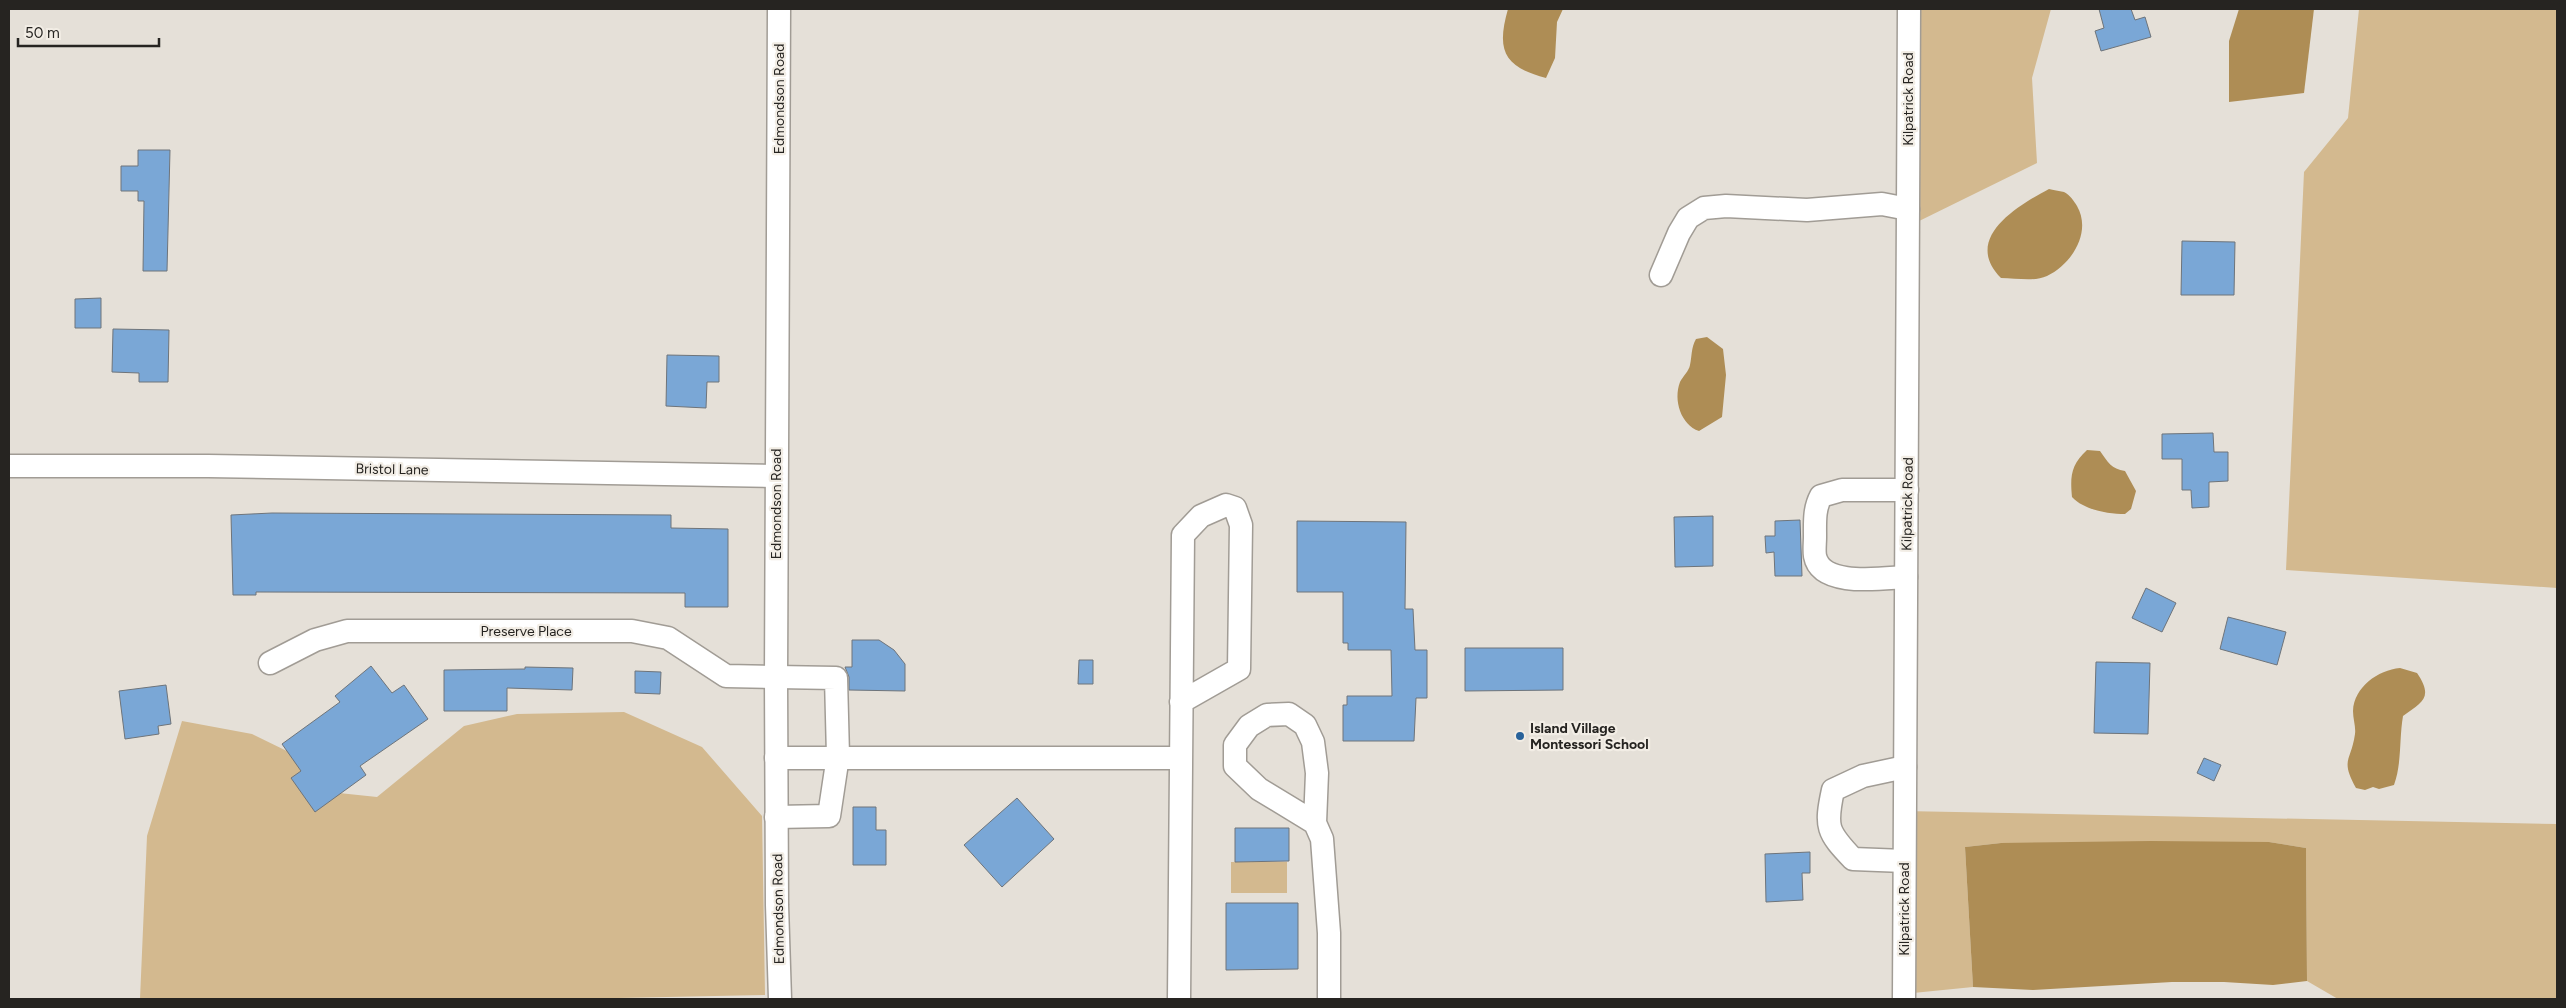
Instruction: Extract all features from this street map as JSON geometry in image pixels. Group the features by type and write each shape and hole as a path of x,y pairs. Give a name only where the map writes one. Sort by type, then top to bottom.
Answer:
{"street":[{"name":"Edmondson Road","path":"779,9 776,817 780,999"},
{"name":"Kilpatrick Road","path":"1904,999 1909,9"},
{"path":"1661,275 1679,233 1688,218 1704,208 1726,206 1807,210 1882,204 1908,209"},
{"name":"Bristol Lane","path":"9,466 208,466 776,476"},
{"path":"1906,577 1861,579 1836,577 1822,569 1815,557 1815,506 1821,496 1842,490 1907,490"},
{"path":"1178,999 1180,758 1183,535 1201,516 1226,505 1235,508 1241,525 1239,669 1181,702"},
{"name":"Preserve Place","path":"270,663 315,640 347,631 632,631 668,638 726,676 836,678 838,756"},
{"path":"1315,822 1259,789 1235,766 1235,745 1249,726 1267,715 1289,714 1304,726 1313,742 1317,773 1315,822 1322,839 1329,933 1329,999"},
{"path":"776,758 838,756 1180,758"},
{"path":"776,817 828,816 838,756"},
{"path":"1904,861 1854,859 1835,840 1827,820 1833,790 1863,776 1905,767"}],"shaded area":[{"path":"1508,9 1563,9 1557,22 1555,58 1546,78 1521,68 1512,62 1507,55 1503,36"},
{"path":"1911,9 2051,9 2032,78 2037,163 1909,226"},
{"path":"2239,9 2314,9 2304,93 2229,102 2229,41"},
{"path":"2359,9 2557,9 2557,588 2286,570 2304,172 2348,118"},
{"path":"2049,189 2066,193 2077,206 2082,226 2077,246 2064,264 2047,276 2031,279 2001,278 1991,264 1988,250 1991,237 1998,225 2009,214"},
{"path":"1707,337 1723,349 1726,375 1722,417 1699,431 1683,418 1677,396 1680,382 1689,367 1694,342 1696,339"},
{"path":"2087,450 2100,451 2113,467 2125,471 2136,491 2131,509 2125,514 2090,508 2072,497 2071,483 2073,471"},
{"path":"2400,668 2417,673 2425,688 2425,694 2424,699 2416,707 2403,716 2397,777 2394,785 2379,789 2373,787 2365,790 2356,788 2351,779 2348,766 2355,734 2354,702 2369,681 2384,672"},
{"path":"624,712 702,747 762,816 765,995 569,999 140,999 147,836 182,721 252,734 295,755 339,793 377,797 464,726 517,714"},
{"path":"1903,811 2557,824 2557,999 2338,999 2307,981 2306,848 2269,842 2001,843 1965,847 1973,987 1913,993"},
{"path":"2269,842 2306,848 2307,981 2273,985 2224,982 2172,982 2033,990 1973,987 1965,847 2001,843"},
{"path":"1231,862 1287,862 1287,893 1231,893"}],"building":[{"path":"2099,9 2131,9 2135,20 2145,17 2151,37 2101,51 2095,31 2104,28"},
{"path":"138,150 170,150 167,271 143,271 144,201 138,201 138,191 121,191 121,166 138,166"},
{"path":"2182,241 2235,242 2234,295 2181,295"},
{"path":"101,298 101,328 75,328 75,299"},
{"path":"113,329 169,330 168,382 139,382 139,373 112,372"},
{"path":"667,355 719,356 719,382 707,382 706,408 666,406"},
{"path":"2213,433 2214,452 2228,452 2228,481 2209,482 2209,507 2192,508 2191,490 2182,490 2182,459 2162,459 2162,434"},
{"path":"272,513 671,515 671,528 728,529 728,607 685,607 685,593 256,592 256,595 233,595 231,515"},
{"path":"1713,516 1713,566 1675,567 1674,517"},
{"path":"1800,520 1802,576 1775,576 1774,552 1766,553 1765,536 1775,536 1775,521"},
{"path":"1297,521 1406,522 1405,609 1413,609 1415,650 1427,650 1427,698 1416,698 1414,741 1343,741 1343,705 1347,705 1347,696 1392,696 1391,650 1348,650 1348,643 1343,643 1343,592 1297,592"},
{"path":"2146,588 2176,603 2162,632 2132,618"},
{"path":"2228,617 2286,632 2277,665 2220,649"},
{"path":"852,640 879,640 894,650 905,664 905,691 849,690 849,677 845,667 852,667"},
{"path":"1465,648 1563,648 1563,690 1465,691"},
{"path":"1079,660 1093,660 1093,684 1078,684"},
{"path":"2096,662 2150,663 2148,734 2094,733"},
{"path":"371,666 392,693 404,685 428,719 360,766 366,775 315,812 291,778 301,771 282,744 340,702 335,696"},
{"path":"525,667 573,668 572,690 507,688 507,711 444,711 444,670 525,669"},
{"path":"635,671 661,672 660,694 635,693"},
{"path":"166,685 171,724 158,726 159,734 125,739 119,691"},
{"path":"2204,758 2221,765 2214,781 2197,773"},
{"path":"1017,798 1054,839 1002,887 964,845"},
{"path":"853,807 876,807 876,830 886,830 886,865 853,865"},
{"path":"1235,828 1289,828 1289,861 1235,862"},
{"path":"1810,852 1810,873 1802,873 1803,900 1766,902 1765,854"},
{"path":"1226,903 1298,903 1298,969 1226,970"}],"place":[{"name":"Island Village Montessori School","path":"1520,736"}]}
